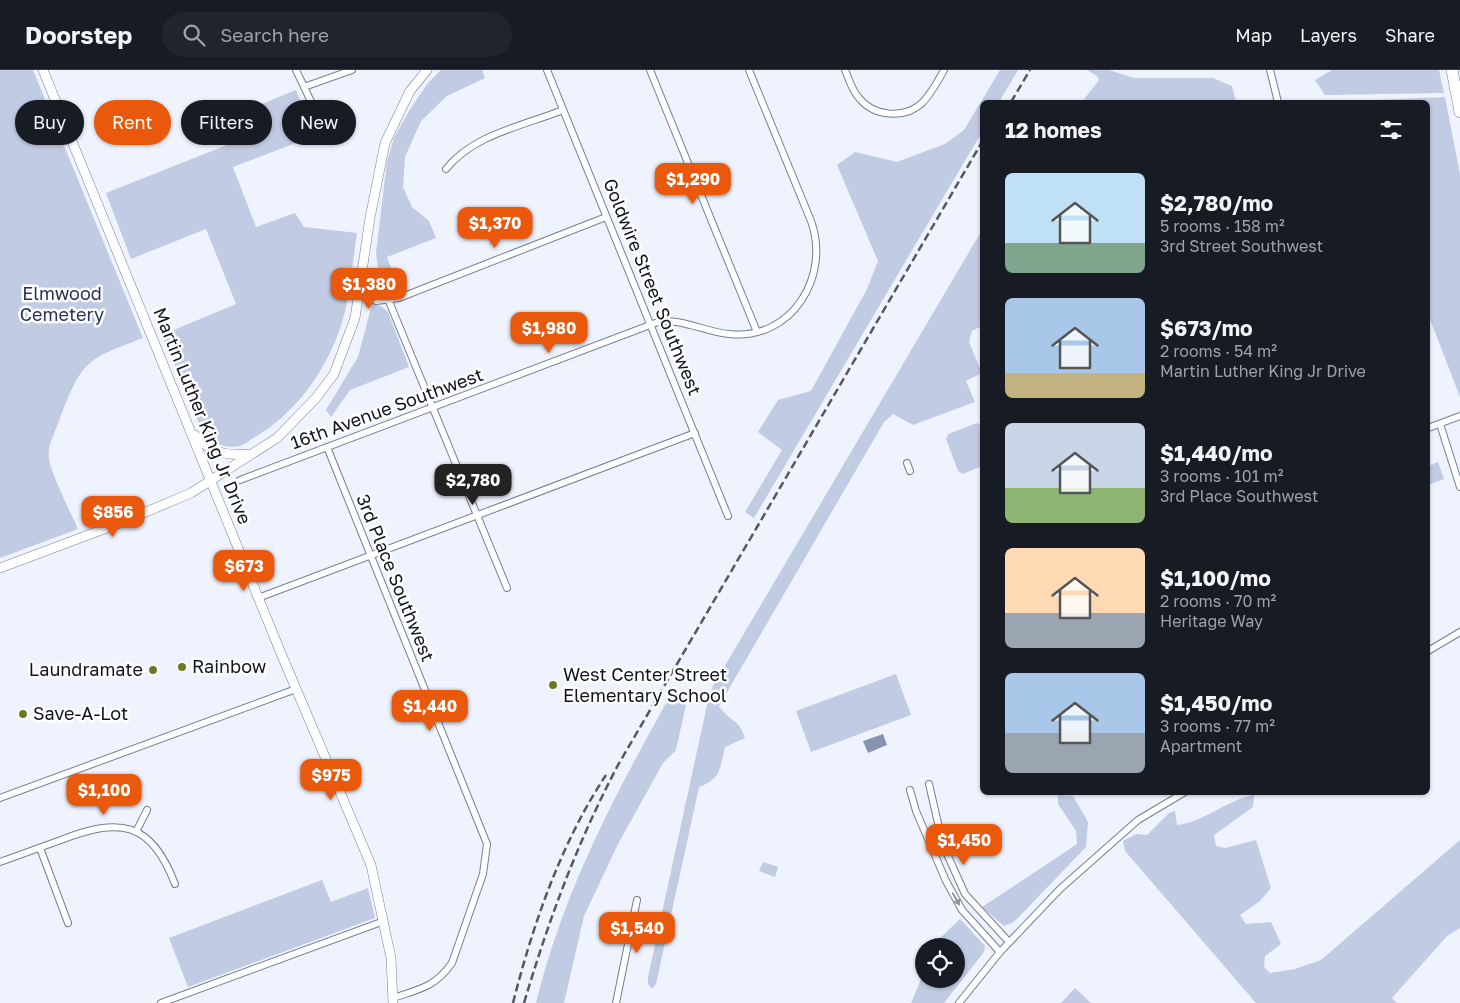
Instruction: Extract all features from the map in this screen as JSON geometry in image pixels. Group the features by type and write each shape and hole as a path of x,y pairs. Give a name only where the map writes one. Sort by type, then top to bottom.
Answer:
{"highway":[{"path":"1452,70 1460,112"}],"main road":[{"name":"Martin Luther King Jr Drive","path":"43,70 258,598 371,865 391,958 393,1000"},
{"path":"0,568 120,523 191,493 210,479 278,438 316,398 334,374 355,318 370,218 386,143 410,92 427,70"},
{"path":"190,428 201,441 215,451 232,456 250,454"}],"street":[{"path":"296,70 310,100"},
{"path":"304,87 352,70"},
{"name":"Goldwire Street Southwest","path":"547,70 728,516"},
{"path":"650,70 756,332"},
{"name":"16th Avenue Southwest","path":"240,480 671,320 728,334 756,332 781,322 792,313 806,294 814,275 817,257 812,224 749,70"},
{"path":"845,70 859,99 877,111 894,114 909,111 921,104 944,70"},
{"path":"1270,70 1278,100"},
{"path":"446,170 476,143 563,110"},
{"path":"360,291 376,301 399,298 606,217"},
{"path":"388,299 507,588"},
{"path":"1430,426 1460,416"},
{"path":"1440,424 1460,488"},
{"path":"258,598 695,433"},
{"name":"3rd Place Southwest","path":"327,447 369,556 487,844 483,874 452,963 444,975 432,985 393,1000"},
{"path":"906,464 910,471"},
{"path":"1430,650 1460,632"},
{"path":"0,798 296,689"},
{"path":"929,784 943,845 965,894 1010,942"},
{"path":"910,790 916,811 962,910 1000,952"},
{"path":"959,1003 1000,952 1060,888 1138,820 1180,795"},
{"path":"136,832 147,810"},
{"path":"0,862 95,828 113,826 136,832 154,844 166,862 175,884"},
{"path":"40,848 68,923"},
{"path":"616,1003 637,900"},
{"path":"161,1003 384,920"}],"green space":[{"name":"Elmwood Cemetery","path":"0,70 33,70 45,100 15,100 15,145 64,145 143,338 109,352 88,364 75,384 52,438 49,448 51,465 78,529 0,558"},
{"path":"441,70 482,70 485,78 447,96 421,121 405,157 403,187 412,207 429,221 436,238 387,257 399,289 387,293 381,290 376,253 387,161 394,138 410,109 428,83"},
{"path":"1000,70 1018,70 1000,100 982,100"},
{"path":"1087,70 1109,70 1134,78 1213,78 1232,86 1236,100 1084,100 1099,80 1097,76"},
{"path":"1332,70 1439,70 1444,93 1325,95 1315,80"},
{"path":"296,90 300,100 282,100 282,145 290,145 233,167 256,227 295,213 304,227 357,233 348,297 342,322 332,349 315,379 294,406 269,428 241,445 234,447 224,446 204,435 162,335 236,304 206,229 131,259 106,193 227,145 272,145 272,100"},
{"path":"1445,97 1460,174 1460,397 1430,319 1430,100 1376,100"},
{"path":"980,103 980,135 754,518 745,512 782,450 758,432 778,400 811,391 867,289 878,261 837,165 855,152 897,162 945,144 964,130"},
{"path":"980,233 980,327 972,331 969,342 980,368 980,374 966,381 975,402 913,425 893,414 884,422 719,706 739,726 745,738 725,747 716,776 699,787 656,984 652,989 648,984 648,977 709,696 713,686"},
{"path":"372,304 381,306 388,312 409,367 350,390 331,417 326,410 358,357"},
{"path":"977,423 980,425 980,467 963,474 958,471 946,439 948,434"},
{"path":"1438,462 1444,479 1430,484 1430,465"},
{"path":"896,674 911,715 811,752 796,711"},
{"path":"683,691 689,691 676,750 663,763 618,844 584,916 564,1003 536,1003 560,924 590,850 626,777 665,705 674,695"},
{"path":"1058,795 1073,796 1088,822 1086,847 1014,922 1004,926 982,907 1077,844 1076,831 1058,804"},
{"path":"1254,795 1253,807 1214,835 1216,846 1225,848 1256,840 1271,888 1260,901 1240,915 1246,924 1271,922 1281,944 1265,956 1264,967 1270,973 1295,969 1321,960 1460,840 1460,928 1447,936 1392,998 1397,1003 1256,1003 1125,851 1123,841 1136,834 1147,835 1169,813 1175,811 1177,825 1187,823 1206,816 1234,801"},
{"path":"763,862 778,867 775,877 759,871"},
{"path":"322,880 331,902 368,888 375,918 188,987 169,938"},
{"path":"960,919 985,946 984,952 965,976 965,938 940,938"},
{"path":"917,988 956,988 944,1003 911,1003"},
{"path":"1075,988 1091,1003 1061,1003"}],"shaded area":[{"path":"883,734 887,745 868,753 863,741"}],"railway":[{"path":"1012,100 1030,70"},
{"path":"524,1003 543,941 565,882 603,794 618,765 980,145"},
{"path":"513,1003 539,914 550,885 575,828 606,775"}],"place":[{"name":"Rainbow","path":"182,667"},
{"name":"Laundramate","path":"153,670"},
{"name":"West Center Street Elementary School","path":"553,685"},
{"name":"Save-A-Lot","path":"23,714"}]}
